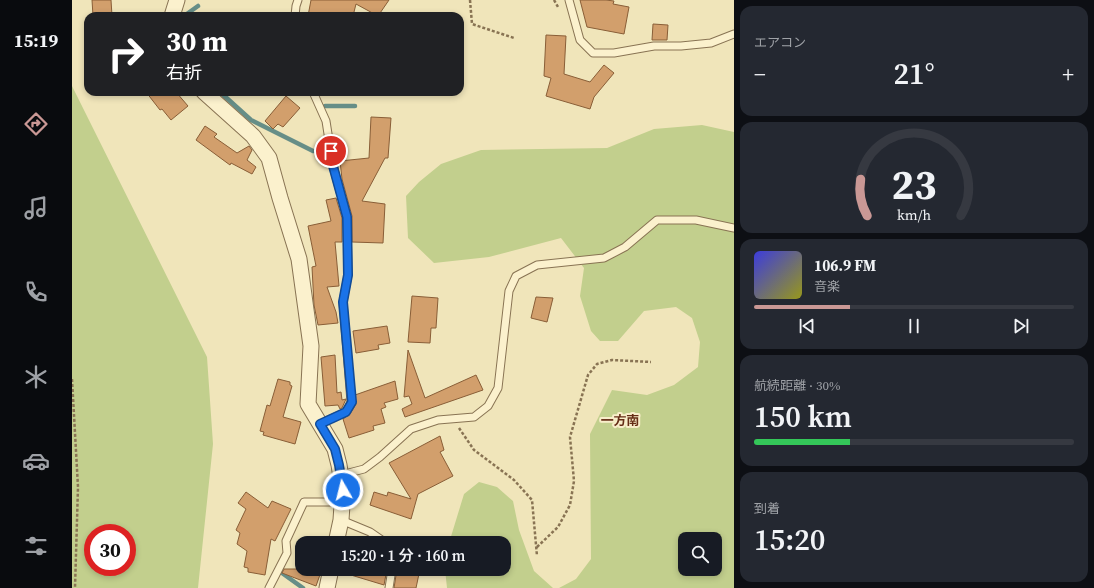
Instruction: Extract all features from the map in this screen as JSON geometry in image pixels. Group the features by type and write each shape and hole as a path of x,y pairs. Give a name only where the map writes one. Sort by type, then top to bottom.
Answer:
{"street":[{"path":"173,12 177,0"},
{"path":"208,96 253,136 269,158 299,259 311,346 308,404 335,449 341,475 343,490 341,520 338,536"},
{"path":"327,588 330,576"}],"lane":[{"path":"295,12 298,0"},
{"path":"569,0 580,40 593,53 614,52 654,46 681,46 711,43 734,34"},
{"path":"314,96 326,122 333,166 347,217 348,275 343,302 352,402 346,412 320,424"},
{"path":"341,475 364,469 380,457 411,429 438,420 474,417 488,406 498,388 509,291 516,276 537,265 604,258 625,247 657,220 696,220 734,228"},
{"path":"269,588 287,554 286,541 304,502 342,502"},
{"path":"341,520 370,532 376,536"},
{"path":"389,588 391,576"}],"path":[{"path":"470,0 472,24 514,38"},
{"path":"537,547 558,527 570,505 574,481 570,437 588,375 597,364 612,360 651,362"},
{"path":"72,379 78,487 75,588"},
{"path":"456,418 459,428 474,450 514,480 532,500 537,556"}],"green space":[{"path":"72,86 207,357 213,444 198,588 72,588"},
{"path":"702,125 734,132 734,588 559,588 576,579 591,559 590,434 612,390 647,395 674,385 698,367 700,342 692,318 676,307 644,311 618,341 600,341 591,331 580,296 584,268 561,238 489,257 434,263 408,238 406,196 419,182 441,164 481,150 607,148 654,129"},
{"path":"479,482 497,487 513,501 519,530 534,571 553,588 447,588 446,576 511,576 511,536 451,536 464,494"}],"building":[{"path":"92,0 111,0 112,12 93,12"},
{"path":"311,0 389,0 381,12 371,12 356,4 354,12 309,12"},
{"path":"580,0 614,1 613,4 629,7 624,34 587,27"},
{"path":"653,24 668,25 667,40 652,40"},
{"path":"546,35 566,36 564,74 590,82 604,65 614,73 594,97 590,109 546,96 551,78 544,76"},
{"path":"149,96 179,96 188,106 171,120 162,109 160,110"},
{"path":"286,96 300,108 283,127 278,124 273,129 265,121"},
{"path":"371,117 391,118 388,158 385,158 362,201 385,204 383,243 352,242 352,216 342,179 340,161 369,158"},
{"path":"205,126 217,134 214,137 237,153 249,146 252,150 247,160 256,167 252,174 231,163 230,165 196,140"},
{"path":"336,198 342,218 342,242 335,242 339,286 327,287 336,312 338,323 318,325 314,305 312,267 316,266 308,226 331,221 326,200"},
{"path":"412,296 438,298 436,328 431,328 430,343 408,342"},
{"path":"536,297 553,298 547,322 531,318"},
{"path":"387,326 390,343 378,345 379,349 356,353 353,331"},
{"path":"408,350 425,398 476,375 483,390 405,417 402,409 412,404 409,396 404,397"},
{"path":"335,355 337,393 341,392 342,400 346,399 342,408 340,409 338,405 325,406 321,357"},
{"path":"278,379 290,382 290,385 292,386 283,417 301,422 295,444 263,435 264,432 260,431 267,405 270,406"},
{"path":"395,381 398,399 384,403 386,407 381,409 385,423 373,426 374,430 349,438 343,419 350,414 356,404 355,395"},
{"path":"440,436 444,450 440,452 453,476 418,494 411,519 370,505 374,492 387,496 388,492 411,499 389,463"},
{"path":"246,492 268,508 272,501 291,509 275,541 271,539 265,575 248,572 248,568 244,567 247,551 237,544 240,533 236,530 246,509 238,503"},
{"path":"284,569 295,569 295,576 320,576 316,586 282,573"},
{"path":"354,576 386,576 384,585"},
{"path":"396,576 419,576 416,588 394,588"}],"waterway":[{"path":"190,12 198,6"},
{"path":"224,96 251,120 313,151 320,151"},
{"path":"325,106 355,106"},
{"path":"282,573 303,588"}],"district":[{"name":"一方南","path":"620,420"}],"route":[{"path":"331,151 333,166 347,217 348,275 343,302 352,402 346,412 320,424 335,449 343,490"}]}
